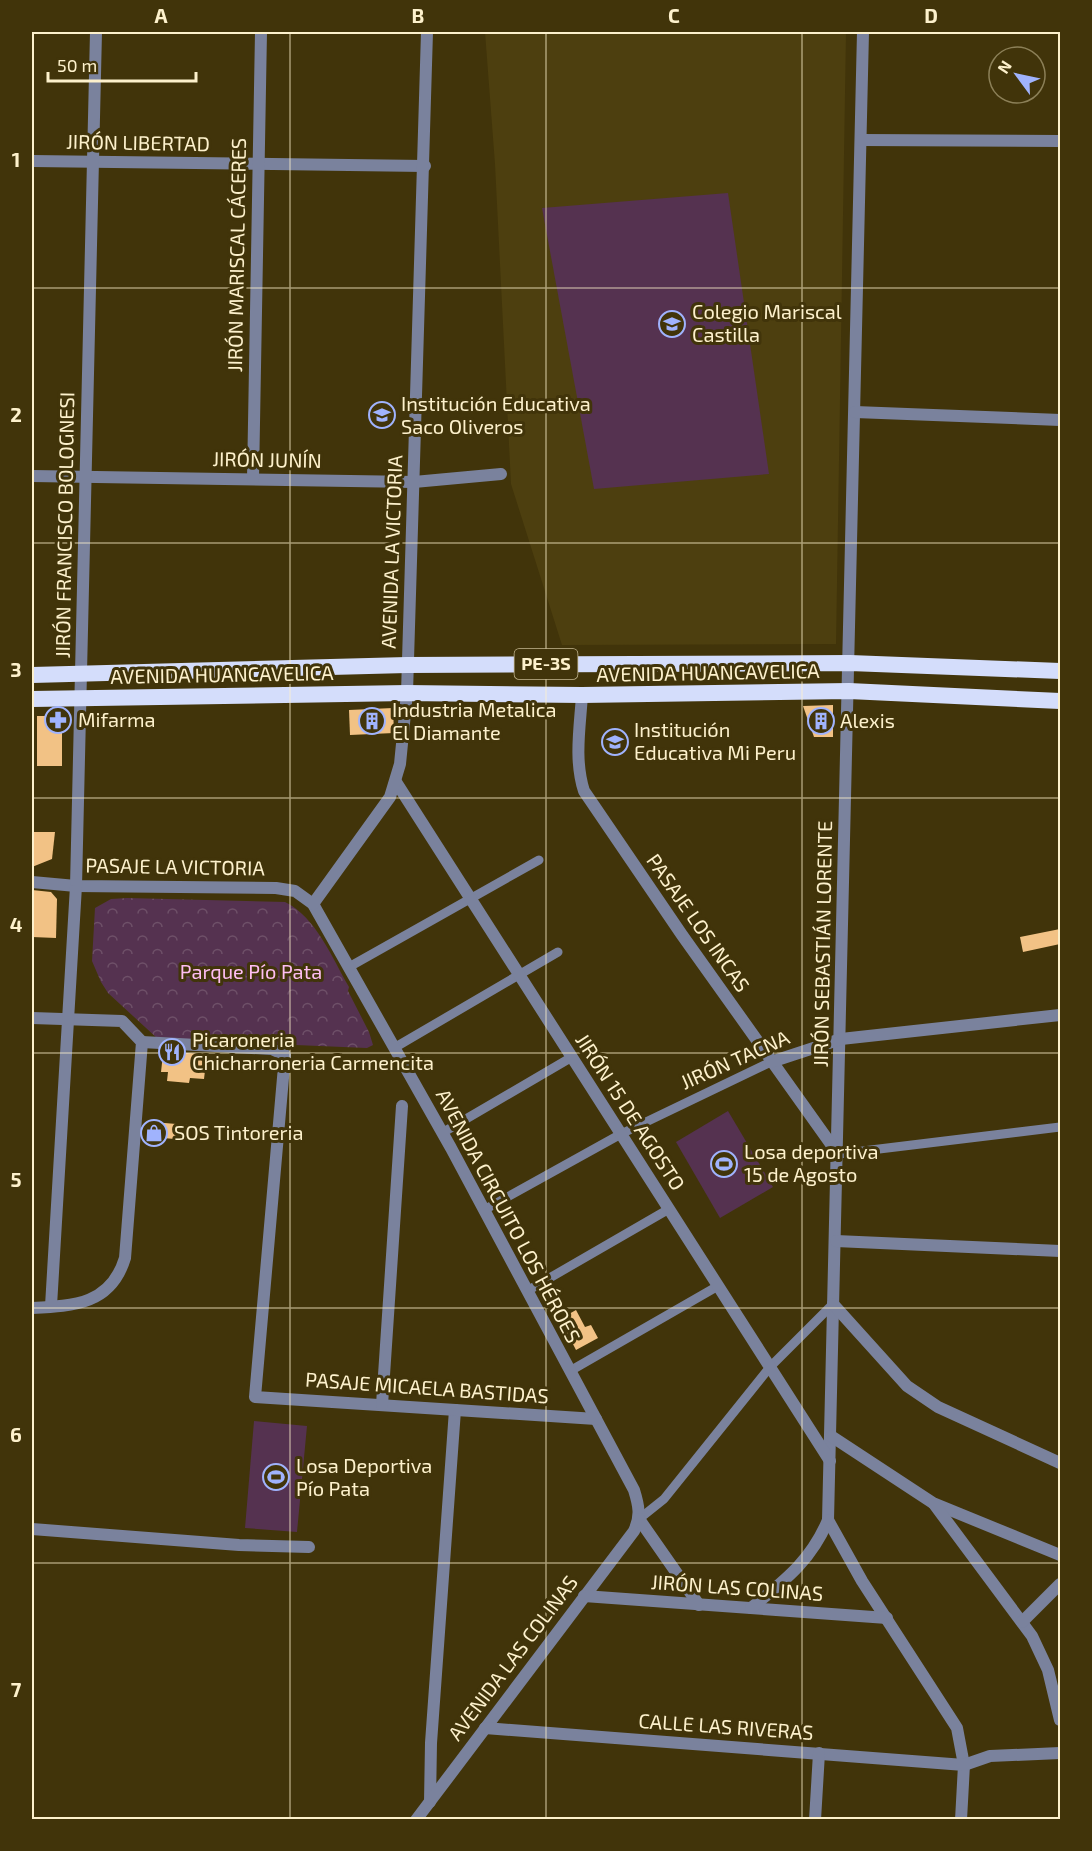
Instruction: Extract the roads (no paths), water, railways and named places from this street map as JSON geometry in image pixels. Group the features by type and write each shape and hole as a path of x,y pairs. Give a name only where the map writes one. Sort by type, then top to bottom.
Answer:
{"highway":[{"name":"AVENIDA HUANCAVELICA","path":"32,675 407,665 850,663 1060,671"},
{"name":"AVENIDA HUANCAVELICA","path":"32,699 407,693 582,695 849,692 1060,701"}],"street":[{"name":"JIRÓN FRANCISCO BOLOGNESI","path":"51,1306 76,886 96,32"},
{"name":"JIRÓN MARISCAL CÁCERES","path":"253,479 261,32"},
{"name":"AVENIDA LA VICTORIA","path":"314,904 390,797 396,782 407,693 425,166 427,32"},
{"name":"JIRÓN SEBASTIÁN LORENTE","path":"828,1520 850,663 863,32"},
{"path":"861,140 1060,141"},
{"name":"JIRÓN LIBERTAD","path":"32,161 425,166"},
{"path":"855,412 1060,420"},
{"name":"JIRÓN JUNÍN","path":"32,476 414,482 501,474"},
{"name":"PASAJE LOS INCAS","path":"582,695 578,757 579,776 584,791 771,1062 838,1154"},
{"name":"JIRÓN 15 DE AGOSTO","path":"396,782 831,1462"},
{"name":"PASAJE LA VICTORIA","path":"32,882 76,886 288,889 314,904"},
{"name":"AVENIDA CIRCUITO LOS HÉROES","path":"314,904 442,1132 634,1490 639,1506 639,1519"},
{"name":"JIRÓN TACNA","path":"771,1062 841,1039 1060,1015"},
{"path":"32,1018 122,1021 142,1042 125,1258 121,1270 105,1293 85,1300 32,1308"},
{"name":"PASAJE MICAELA BASTIDAS","path":"142,1042 272,1049 285,1055 255,1397 596,1419"},
{"path":"382,1405 402,1106"},
{"path":"836,1241 1060,1251"},
{"path":"833,1304 907,1386 938,1407 1060,1463"},
{"path":"430,1802 431,1743 455,1410"},
{"path":"831,1436 933,1503 1060,1555"},
{"path":"933,1503 1032,1636 1048,1670 1060,1720"},
{"path":"639,1519 699,1605"},
{"name":"AVENIDA LAS COLINAS","path":"416,1820 629,1539 639,1519"},
{"path":"751,1608 802,1565 821,1538 828,1520"},
{"path":"828,1520 861,1581 957,1728 964,1765 961,1820"},
{"path":"32,1530 239,1545 309,1547"},
{"path":"1022,1622 1060,1584"},
{"name":"JIRÓN LAS COLINAS","path":"584,1596 887,1618"},
{"name":"CALLE LAS RIVERAS","path":"485,1728 964,1765"},
{"path":"964,1765 990,1756 1060,1753"},
{"path":"815,1820 819,1754"}],"lane":[{"path":"349,967 539,860"},
{"path":"394,1048 558,952"},
{"path":"442,1132 572,1057"},
{"name":"JIRÓN TACNA","path":"484,1210 621,1134 771,1062"},
{"path":"838,1154 1060,1127"},
{"path":"527,1291 669,1209"},
{"path":"570,1371 718,1286"},
{"path":"639,1519 664,1499 770,1367 833,1304"}],"place":[{"name":"Colegio Mariscal Castilla","path":"672,324"},
{"name":"Institución Educativa Saco Oliveros","path":"382,415"},
{"name":"Mifarma","path":"58,720"},
{"name":"Industria Metalica El Diamante","path":"372,721"},
{"name":"Alexis","path":"821,721"},
{"name":"Institución Educativa Mi Peru","path":"615,742"},
{"name":"Picaroneria Chicharroneria Carmencita","path":"172,1052"},
{"name":"SOS Tintoreria","path":"154,1133"},
{"name":"Losa deportiva 15 de Agosto","path":"724,1164"},
{"name":"Losa Deportiva Pío Pata","path":"276,1477"}],"park label":[{"name":"Parque Pío Pata","path":"251,972"}]}
